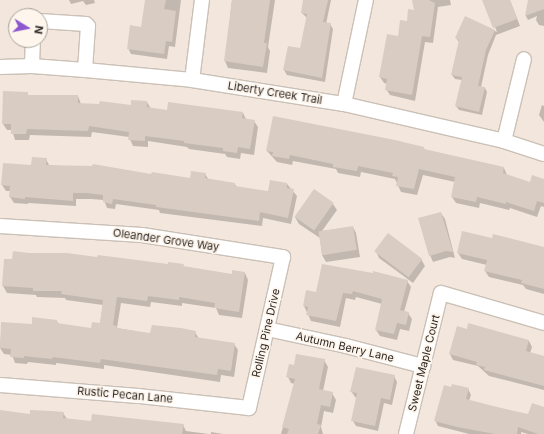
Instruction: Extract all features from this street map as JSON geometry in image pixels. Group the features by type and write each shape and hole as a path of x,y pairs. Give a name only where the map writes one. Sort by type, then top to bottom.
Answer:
{"street":[{"path":"192,80 202,0"},
{"path":"344,104 366,0"},
{"path":"48,22 86,24 88,26 85,70"},
{"path":"32,66 33,48"},
{"path":"504,141 524,59"},
{"name":"Liberty Creek Trail","path":"0,67 32,66 192,80 344,104 504,141 544,154"},
{"name":"Oleander Grove Way","path":"0,226 142,235 283,258"},
{"name":"Rolling Pine Drive","path":"249,408 283,258"},
{"name":"Sweet Maple Court","path":"406,434 441,293 544,323"},
{"name":"Autumn Berry Lane","path":"267,329 346,346 424,366"},
{"name":"Rustic Pecan Lane","path":"0,385 138,396 249,408"}],"building":[{"path":"145,0 166,0 164,9 176,11 172,42 166,41 164,54 127,49 130,25 141,27"},
{"path":"232,0 270,0 264,43 267,43 263,67 224,61"},
{"path":"303,0 328,0 323,22 331,23 322,78 283,70 288,46 300,48 307,14 301,13"},
{"path":"412,0 429,0 435,3 430,37 422,36 412,95 385,90 387,79 379,77 387,34 398,36 400,20 407,21 408,9 414,10"},
{"path":"482,0 510,0 517,19 493,28"},
{"path":"528,0 544,0 544,9 525,16"},
{"path":"465,16 495,30 486,50 478,86 485,87 479,112 455,106 462,77 451,75 459,40 455,38"},
{"path":"3,91 28,92 28,95 78,95 78,103 99,104 100,101 131,105 131,100 147,101 147,107 167,110 168,102 243,112 242,118 255,120 250,149 238,147 237,153 223,151 223,148 145,136 145,141 128,140 129,132 89,126 88,131 27,129 26,134 11,134 11,124 2,124"},
{"path":"273,116 395,140 424,147 424,149 504,167 503,173 530,182 532,175 544,179 544,203 537,201 534,211 506,202 506,204 477,197 476,202 451,197 455,177 419,169 414,189 396,186 398,177 392,176 393,173 358,166 357,171 333,167 333,164 290,155 289,159 272,156 273,152 266,151"},
{"path":"32,157 47,158 46,165 92,166 93,164 151,174 152,172 190,178 191,171 206,173 205,178 235,183 235,186 268,191 270,180 287,183 287,188 294,189 288,218 260,212 259,221 156,207 156,205 113,199 112,204 103,202 103,195 87,193 73,193 73,201 9,197 10,186 1,185 3,163 31,165"},
{"path":"314,189 334,203 314,231 294,217"},
{"path":"441,212 453,252 446,251 429,256 418,218"},
{"path":"353,226 357,250 322,255 318,231"},
{"path":"462,231 492,238 493,234 544,247 544,289 521,283 522,280 484,271 487,260 457,253"},
{"path":"388,233 422,259 408,277 374,251"},
{"path":"13,251 29,253 67,253 97,257 98,255 168,264 168,262 184,264 183,266 232,274 232,270 245,272 239,312 214,308 215,303 179,297 179,300 148,296 147,301 117,297 113,325 117,326 116,328 150,333 152,325 181,328 196,331 195,337 235,343 231,371 218,369 217,375 101,359 100,363 53,357 52,359 24,356 24,358 10,357 11,349 0,348 1,322 32,324 32,317 57,320 57,323 91,328 92,322 100,323 103,300 61,294 62,291 33,291 33,288 2,286 4,259 12,259"},
{"path":"322,264 373,273 373,271 408,280 400,310 409,312 406,325 397,323 394,334 375,330 382,299 353,291 352,294 343,293 336,321 306,315 308,307 303,306 306,290 316,292"},
{"path":"468,323 529,340 526,351 544,356 544,386 484,370 485,367 476,365 477,362 449,354 457,326 467,329"},
{"path":"296,354 325,359 319,389 333,392 330,407 321,405 317,424 321,425 318,434 287,434 289,429 282,427 295,379 286,377 289,364 294,365"},
{"path":"356,367 395,375 390,400 381,398 375,426 351,421 357,393 350,392"},
{"path":"452,384 469,388 466,399 493,406 528,414 532,403 544,407 544,434 538,434 518,427 517,434 495,434 434,421 444,385 451,387"},
{"path":"0,410 30,414 30,410 64,412 63,418 91,421 92,414 184,424 182,434 0,434"}]}
